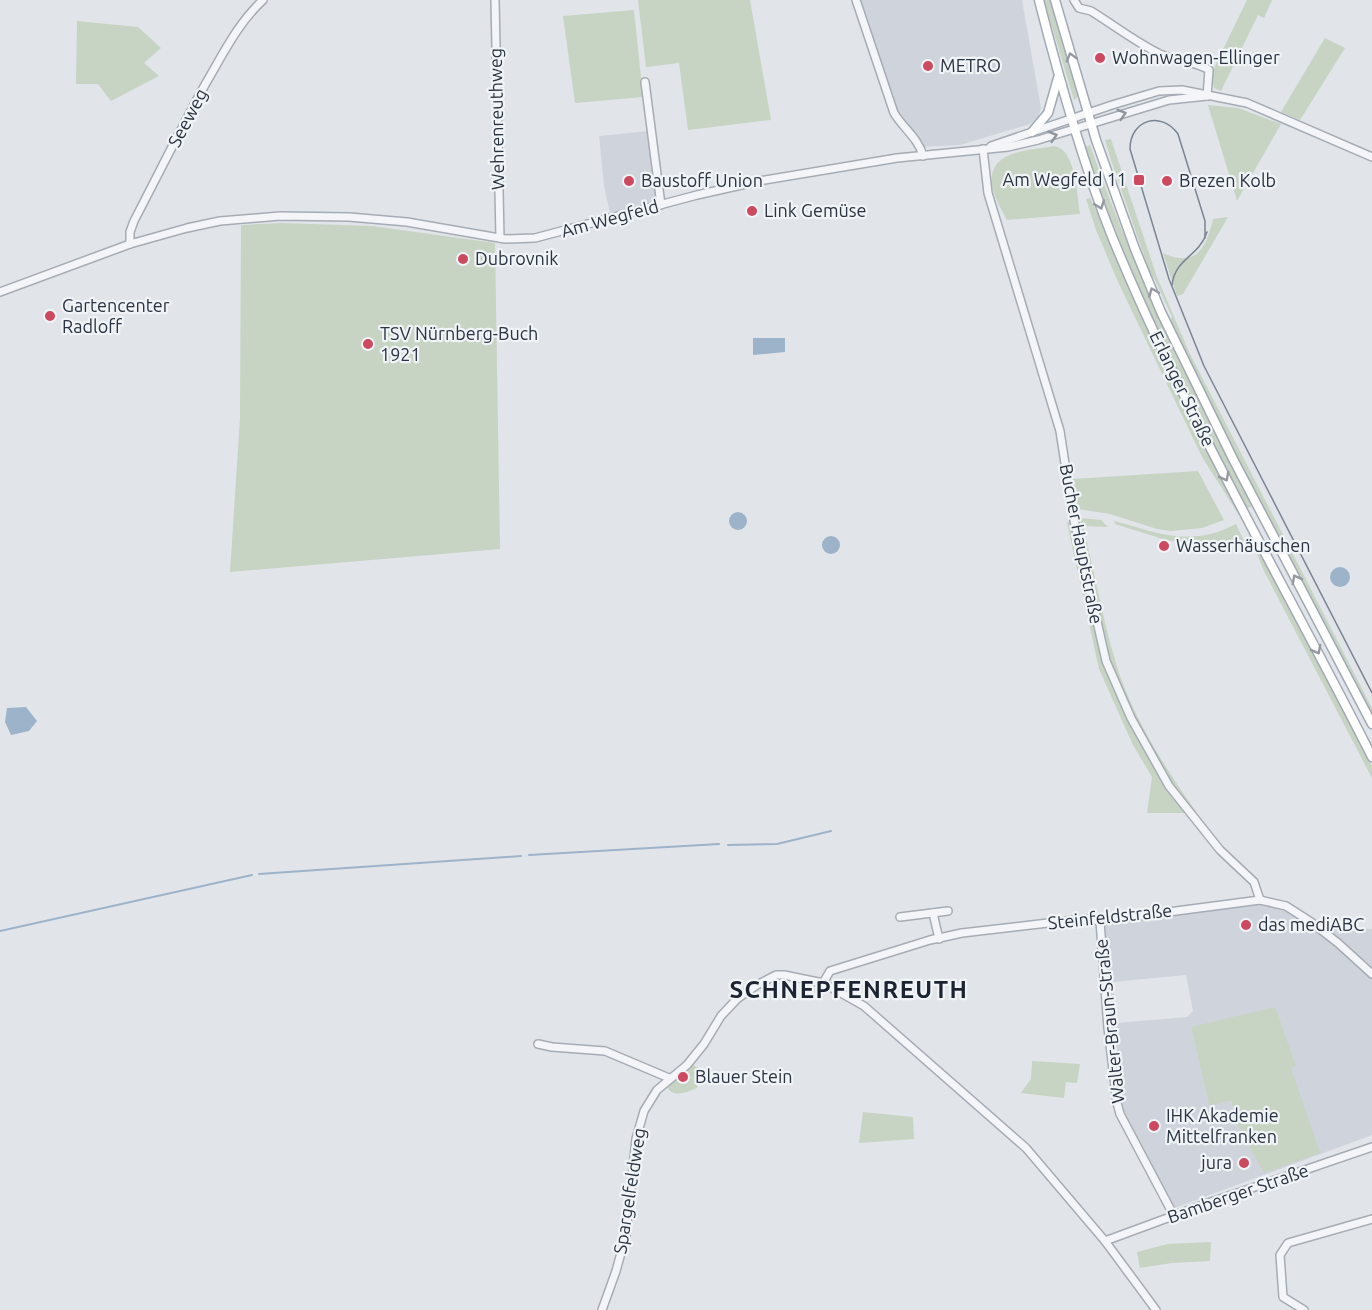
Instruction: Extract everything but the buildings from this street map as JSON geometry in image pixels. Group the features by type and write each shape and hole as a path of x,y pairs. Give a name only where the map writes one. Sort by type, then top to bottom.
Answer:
{"main road":[{"name":"Erlanger Straße","path":"1039,0 1071,118 1111,232 1172,370 1218,463 1372,757"},
{"name":"Erlanger Straße","path":"1055,0 1091,124 1129,232 1161,312 1233,459 1372,724"},
{"path":"1032,132 1048,113 1059,75"}],"street":[{"name":"Seeweg","path":"130,244 130,232 134,221 229,41 252,9 263,0"},
{"name":"Wehrenreuthweg","path":"495,0 500,238"},
{"path":"856,0 894,114 920,147 923,156"},
{"path":"1074,0 1079,8 1091,11 1155,52 1203,66 1209,70 1207,96"},
{"path":"645,82 661,205"},
{"name":"Am Wegfeld","path":"983,149 1071,118 1165,90 1192,91 1247,103 1372,157"},
{"name":"Am Wegfeld","path":"0,292 130,244 208,223 245,218 300,216 386,220 500,238 545,237 661,205 773,178 923,156 1008,147 1169,100 1207,96"},
{"name":"Bucher Hauptstraße","path":"983,149 988,193 1060,431 1073,516 1106,660 1131,718 1169,786 1220,850 1254,882 1260,900"},
{"name":"Steinfeldstraße","path":"823,983 831,971 939,939 988,930 1089,919 1100,921 1260,900 1282,905 1311,922 1372,974"},
{"path":"900,917 948,911"},
{"path":"933,913 939,939"},
{"name":"Walter-Braun-Straße","path":"1100,921 1108,1028 1117,1103 1120,1114 1174,1216"},
{"name":"Spargelfeldweg","path":"602,1310 626,1235 636,1138 644,1111 657,1090 687,1065 704,1044 721,1016 737,999 757,985 776,975 805,978 823,983"},
{"path":"823,983 864,1006 1026,1148 1105,1241 1155,1310"},
{"path":"538,1044 605,1051 669,1078"},
{"name":"Bamberger Straße","path":"1105,1241 1372,1147"},
{"path":"1304,1310 1283,1297 1280,1255 1288,1243 1372,1220"}],"shaded area":[{"path":"856,0 1022,0 1041,108 1038,117 1030,124 960,145 920,147 900,124"},
{"path":"648,131 657,203 610,213 604,186 599,136"},
{"path":"1263,902 1283,906 1314,924 1372,929 1372,1135 1169,1210 1119,1119 1104,992 1104,923","holes":["1186,975 1193,1011 1187,1017 1116,1023 1113,982","1191,1027 1296,1066 1290,1068 1237,1124 1231,1101 1209,1104"]}],"green space":[{"path":"638,0 750,0 771,120 688,130 679,63 646,67"},
{"path":"1044,0 1051,0 1079,96 1074,100"},
{"path":"1247,0 1272,0 1264,18 1258,15 1221,91 1214,88 1212,78 1215,66"},
{"path":"634,10 643,97 575,103 563,16"},
{"path":"77,21 138,27 161,48 144,63 159,76 111,101 98,84 76,84"},
{"path":"1325,38 1345,48 1300,120 1281,112"},
{"path":"1208,105 1238,108 1281,124 1237,201"},
{"path":"1111,139 1157,277 1190,354 1372,708 1372,717 1252,488 1170,321 1172,317 1151,276 1110,157 1105,140"},
{"path":"1090,145 1144,283 1207,418 1252,506 1246,509 1179,376 1138,286 1085,147"},
{"path":"1054,146 1067,155 1071,164 1080,214 1007,220 993,190 992,177 995,167 1010,155"},
{"path":"1090,198 1143,318 1212,460 1372,766 1372,778 1264,571 1244,523 1202,457 1118,282 1096,230 1086,199"},
{"path":"1228,217 1183,294 1177,296 1163,253 1174,257 1191,257 1203,247 1213,219"},
{"name":"TSV Nürnberg-Buch 1921","path":"281,223 372,226 495,243 500,549 230,572 240,418 241,225"},
{"path":"1198,471 1224,520 1202,528 1171,531 1157,529 1110,514 1078,509 1073,479"},
{"path":"1080,518 1101,520 1108,527 1083,526 1115,660 1139,720 1173,778 1197,813 1147,813 1152,777 1133,745 1099,669 1067,523"},
{"path":"1114,521 1160,534 1189,537 1219,531 1236,524 1246,545 1242,550 1237,542 1230,540 1194,544 1166,540 1115,524"},
{"path":"1275,1007 1296,1066 1291,1068 1320,1153 1264,1173 1237,1124 1231,1101 1209,1105 1191,1027"},
{"path":"1032,1061 1080,1064 1077,1083 1066,1082 1064,1098 1021,1093 1031,1079"},
{"path":"693,1065 698,1068 697,1088 681,1093 670,1091 668,1088 670,1082"},
{"path":"863,1112 913,1117 914,1139 859,1143"},
{"path":"1211,1242 1210,1261 1140,1268 1137,1252 1168,1244"}],"water":[{"path":"753,338 785,338 785,352 753,355"},
{"path":"734,512 742,512 747,517 745,528 734,530 729,525 729,517"},
{"path":"827,536 835,536 840,541 838,552 827,554 822,549 822,541"},
{"path":"1340,567 1347,570 1350,577 1347,584 1340,587 1333,584 1330,577 1333,570"},
{"path":"26,707 37,721 29,731 11,735 5,722 7,708"}],"waterway":[{"path":"728,845 777,844 831,831"},
{"path":"529,855 719,844"},
{"path":"259,874 521,856"},
{"path":"0,931 252,875"}],"tram line":[{"path":"1205,238 1205,221 1178,134 1163,122 1155,121 1141,125 1131,139 1130,149 1169,279 1204,366 1372,693"},
{"path":"1172,285 1178,269 1199,247 1207,232"}],"place":[{"name":"Wohnwagen-Ellinger","path":"1100,58"},
{"name":"METRO","path":"928,66"},
{"name":"Am Wegfeld 11","path":"1139,180"},
{"name":"Baustoff Union","path":"629,181"},
{"name":"Brezen Kolb","path":"1167,181"},
{"name":"Link Gemüse","path":"752,211"},
{"name":"Dubrovnik","path":"463,259"},
{"name":"Gartencenter Radloff","path":"50,316"},
{"name":"TSV Nürnberg-Buch 1921","path":"368,344"},
{"name":"Wasserhäuschen","path":"1164,546"},
{"name":"das mediABC","path":"1246,925"},
{"name":"Blauer Stein","path":"683,1077"},
{"name":"IHK Akademie Mittelfranken","path":"1154,1126"},
{"name":"jura","path":"1244,1163"}],"district":[{"name":"SCHNEPFENREUTH","path":"849,990"}]}
